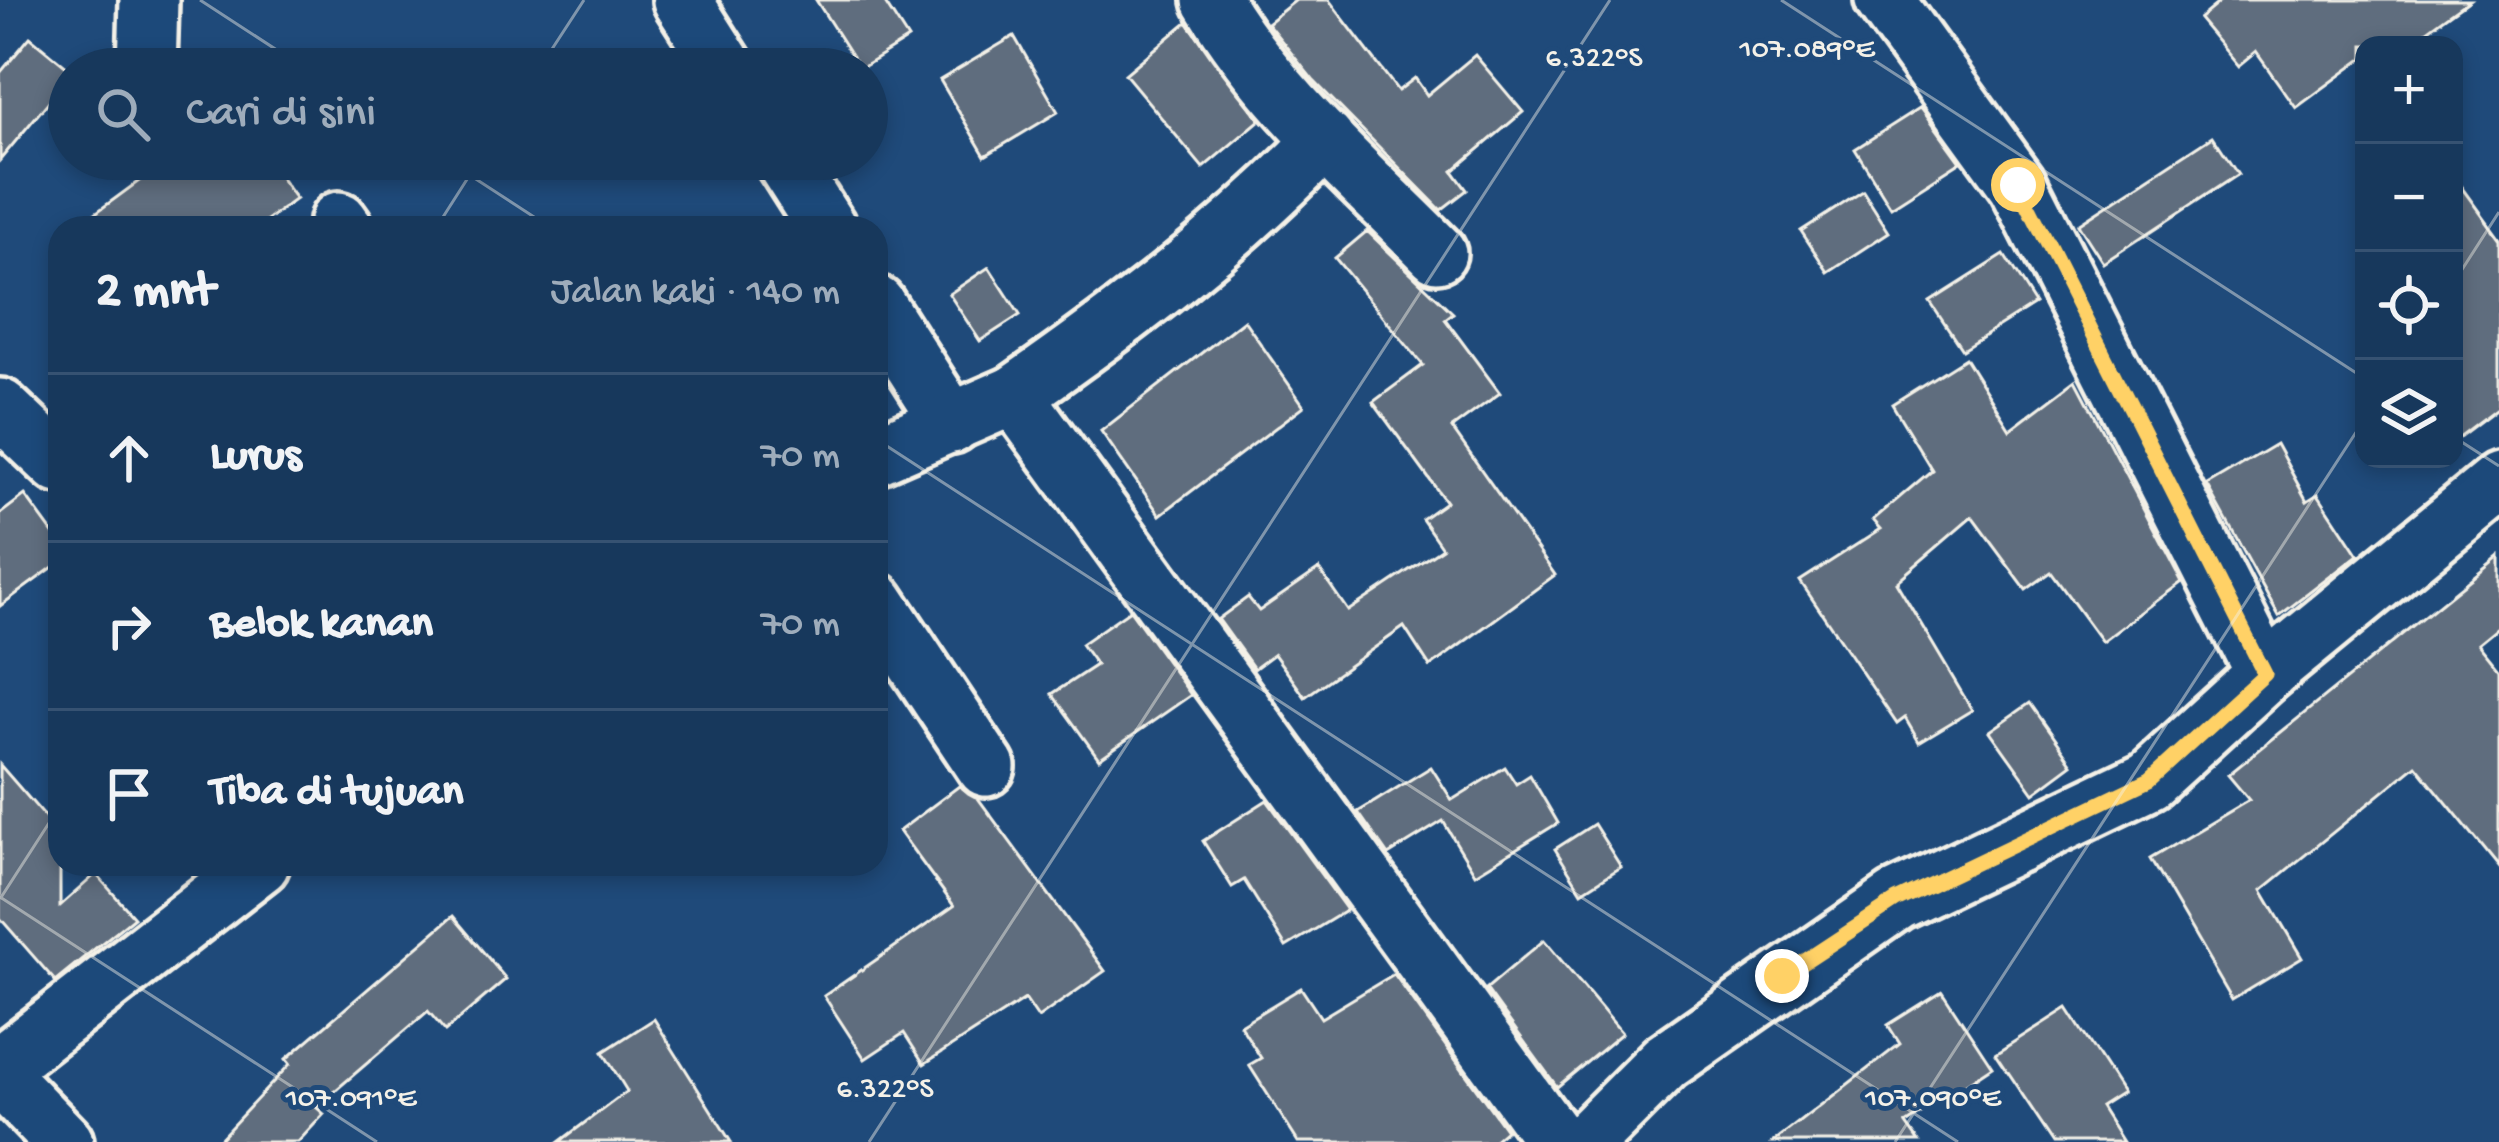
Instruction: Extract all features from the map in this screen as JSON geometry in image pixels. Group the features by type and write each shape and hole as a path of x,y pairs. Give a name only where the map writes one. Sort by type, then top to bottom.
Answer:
{"street":[{"path":"148,48 149,0"},
{"path":"682,0 713,48"},
{"path":"1212,0 1249,61 1437,253"},
{"path":"1884,0 2018,185 2265,674"},
{"path":"888,450 1014,395 1138,309 1272,195 1325,140"},
{"path":"796,180 819,216"},
{"path":"888,323 952,424"},
{"path":"1014,395 1556,1142"},
{"path":"0,408 48,454"},
{"path":"1585,1142 1665,1062 1782,976 1896,901 2149,780 2265,674 2499,482"},
{"path":"888,620 986,767"},
{"path":"0,1066 245,876"},
{"path":"0,1076 64,1142"}],"building":[{"path":"816,0 883,0 908,39 888,52 847,48"},
{"path":"1296,0 1329,0 1398,91 1415,78 1427,95 1475,55 1523,112 1453,171 1467,190 1441,210 1313,80 1267,23"},
{"path":"2221,0 2470,0 2420,36 2355,36 2355,65 2296,108 2256,52 2238,67 2198,19"},
{"path":"1187,22 1260,120 1203,168 1125,74"},
{"path":"1014,36 1058,112 985,156 940,80"},
{"path":"30,37 48,52 48,102 0,160 0,73"},
{"path":"1921,107 1961,162 1891,207 1855,149"},
{"path":"2213,136 2238,174 2103,263 2078,224"},
{"path":"140,180 282,180 296,199 273,216 91,216"},
{"path":"2463,189 2499,239 2499,408 2463,435"},
{"path":"1863,191 1889,232 1828,272 1801,231"},
{"path":"1367,231 1453,313 1445,319 1500,393 1452,428 1555,575 1430,667 1404,627 1305,697 1274,654 1254,669 1218,619 1248,597 1259,611 1319,569 1348,611 1442,548 1422,519 1446,502 1373,402 1423,365 1335,258"},
{"path":"2004,255 2035,304 1962,350 1930,302"},
{"path":"989,267 1020,315 980,341 949,294"},
{"path":"1244,320 1304,406 1160,515 1101,431"},
{"path":"1965,358 2010,430 2076,380 2182,582 2102,642 2051,572 2026,590 1972,517 1896,582 1972,710 1919,742 1905,718 1897,724 1800,581 1881,529 1873,520 1932,470 1892,404"},
{"path":"2276,444 2307,501 2318,494 2358,555 2279,616 2207,485"},
{"path":"25,495 48,527 48,571 0,606 0,514"},
{"path":"2499,556 2499,626 2478,643 2499,669 2499,867 2416,765 2262,890 2302,958 2232,1000 2150,859 2249,800 2228,775"},
{"path":"1130,610 1191,695 1099,759 1052,694 1096,665 1081,644"},
{"path":"2030,703 2073,764 2034,793 1990,731"},
{"path":"0,765 48,820 48,876 60,876 60,906 98,876 134,917 55,981 0,918"},
{"path":"1431,767 1452,800 1505,767 1516,784 1530,775 1558,823 1475,874 1443,821 1388,855 1358,812"},
{"path":"959,786 978,798 1105,971 1038,1018 1025,999 924,1064 904,1033 865,1059 824,996 954,906 899,831"},
{"path":"1267,800 1347,910 1286,947 1244,880 1232,887 1203,841"},
{"path":"1594,824 1621,867 1582,892 1555,849"},
{"path":"453,916 506,979 445,1031 428,1011 316,1107 324,1114 298,1142 217,1142 290,1064 286,1059"},
{"path":"1544,940 1622,1033 1557,1087 1486,989"},
{"path":"1394,974 1506,1130 1492,1142 1298,1142 1249,1065 1261,1058 1240,1025 1301,988 1321,1018"},
{"path":"1942,991 1992,1067 1906,1124 1919,1142 1773,1142 1900,1044 1888,1025"},
{"path":"2067,1008 2122,1093 2100,1107 2122,1142 2054,1142 1995,1054"},
{"path":"654,1019 731,1142 559,1142 627,1091 603,1052"}],"route":[{"path":"1782,976 1896,901 2149,780 2265,674 2140,435 2018,185"}]}
